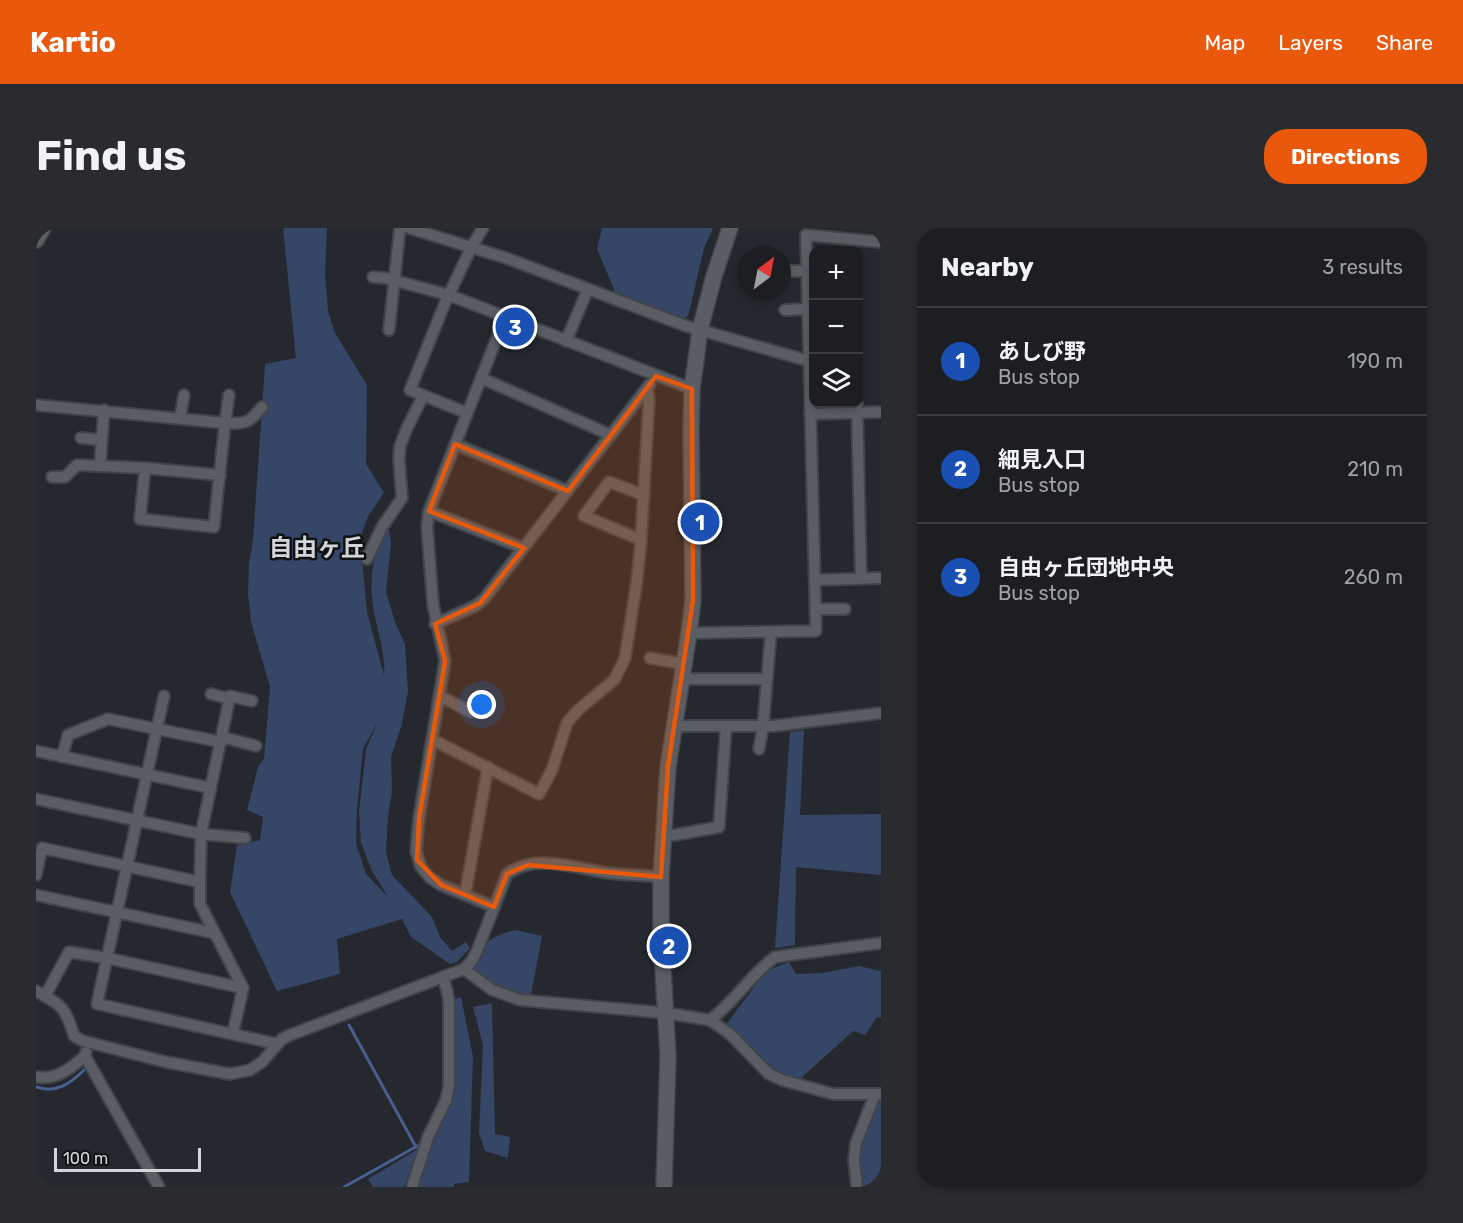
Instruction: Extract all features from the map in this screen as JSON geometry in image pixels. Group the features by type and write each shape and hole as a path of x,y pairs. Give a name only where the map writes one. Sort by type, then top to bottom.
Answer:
{"street":[{"path":"36,240 43,228"},
{"path":"389,330 400,228"},
{"path":"409,228 472,246 700,330 809,361 806,235 853,245 881,242"},
{"path":"467,413 410,390 449,295 483,228"},
{"path":"664,1187 668,1067 661,934 661,877 668,767 689,633 694,561 692,389 700,330 714,276 730,228"},
{"path":"791,271 806,271"},
{"path":"372,277 394,280 449,295 692,389"},
{"path":"566,341 588,290"},
{"path":"785,310 807,309"},
{"path":"494,907 441,885 429,877 417,860 417,836 445,661 435,624 427,526 429,511 505,317"},
{"path":"435,624 480,603 656,376"},
{"path":"481,378 611,435"},
{"path":"433,740 539,794 552,770 567,723 577,711 615,679 623,666 630,636 641,540 650,400 647,388"},
{"path":"180,418 184,395"},
{"path":"145,468 140,519 214,527 229,395"},
{"path":"367,559 382,528 402,498 400,446 423,396"},
{"path":"36,405 245,424 262,407"},
{"path":"689,633 816,631 810,408"},
{"path":"810,414 857,408 881,412"},
{"path":"857,408 861,579"},
{"path":"100,466 104,410"},
{"path":"81,438 102,440"},
{"path":"455,444 568,491"},
{"path":"52,477 65,477 77,465 220,475"},
{"path":"641,540 584,516 609,482 644,495"},
{"path":"429,511 523,548"},
{"path":"815,580 881,578"},
{"path":"816,609 845,609"},
{"path":"759,749 764,727 771,632"},
{"path":"650,658 683,671 767,679"},
{"path":"211,694 230,699"},
{"path":"164,696 98,1004 277,1044"},
{"path":"233,1034 243,988 200,904 201,834 230,696 252,701"},
{"path":"440,696 471,712"},
{"path":"674,726 764,727 881,713"},
{"path":"62,757 68,735 108,719 256,746"},
{"path":"663,837 719,827 726,727"},
{"path":"36,751 211,788"},
{"path":"465,895 488,767"},
{"path":"36,799 201,834 245,838"},
{"path":"36,875 42,848 200,882"},
{"path":"243,988 107,958 69,952 41,994 59,1004 65,1011 74,1036 88,1043 222,1074 250,1070 262,1062 282,1039 296,1032 464,969 477,951 507,874 515,869 543,862 609,873 661,877"},
{"path":"36,894 214,933"},
{"path":"710,1020 722,1011 764,965 775,957 881,943"},
{"path":"464,969 492,990 520,1000 666,1013 710,1020 730,1034 762,1068 775,1077 833,1094 878,1094 856,1143 854,1160 857,1187"},
{"path":"412,1187 428,1137 446,1100 449,1086 449,1003 443,978"},
{"path":"36,1077 48,1078 63,1074 85,1056 88,1043"},
{"path":"85,1056 159,1187"}],"highlighted area":[{"path":"656,376 692,389 693,600 668,767 661,877 528,865 507,874 494,907 441,885 417,860 419,818 445,661 435,624 480,603 524,548 429,511 455,444 568,491"}],"shaded area":[{"path":"283,228 327,228 325,274 328,311 335,333 367,385 366,464 384,493 368,516 360,539 367,612 384,675 383,656 371,588 375,558 388,521 391,544 386,592 395,622 405,644 408,691 402,724 391,757 392,792 386,852 392,875 432,917 440,937 452,951 466,942 470,948 457,962 450,964 411,937 402,919 337,939 340,974 277,991 230,892 237,845 260,840 263,817 247,810 258,767 264,759 270,687 251,622 248,594 265,364 296,358","holes":["378,722 366,749 359,811 361,843 372,871 388,897 366,874 356,843 363,749"]},
{"path":"602,228 713,228 704,248 689,313 685,320 616,294 597,249"},
{"path":"804,730 800,815 881,814 881,875 796,867 795,945 775,948 790,732"},
{"path":"516,930 542,936 531,995 507,991 471,970 487,943 498,936"},
{"path":"789,962 796,974 822,973 859,966 881,971 881,1018 877,1017 865,1035 853,1031 799,1080 765,1068 725,1026 766,971"},
{"path":"461,997 473,1057 469,1182 454,1184 454,1187 416,1187 430,1141 446,1107 452,1000"},
{"path":"492,1003 495,1134 510,1137 508,1158 485,1151 479,1133 483,1045 473,1007"},
{"path":"879,1098 881,1098 881,1187 861,1187 859,1153 861,1143"},
{"path":"418,1149 404,1187 373,1187 368,1179"}],"waterway":[{"path":"349,1025 416,1147"},
{"path":"36,1087 51,1089 63,1086 85,1069"},
{"path":"344,1187 419,1145"}],"place":[{"name":"自由ヶ丘団地中央","path":"515,327"},
{"name":"あしび野","path":"700,522"},
{"name":"細見入口","path":"669,946"}],"district":[{"name":"自由ヶ丘","path":"317,548"}]}
